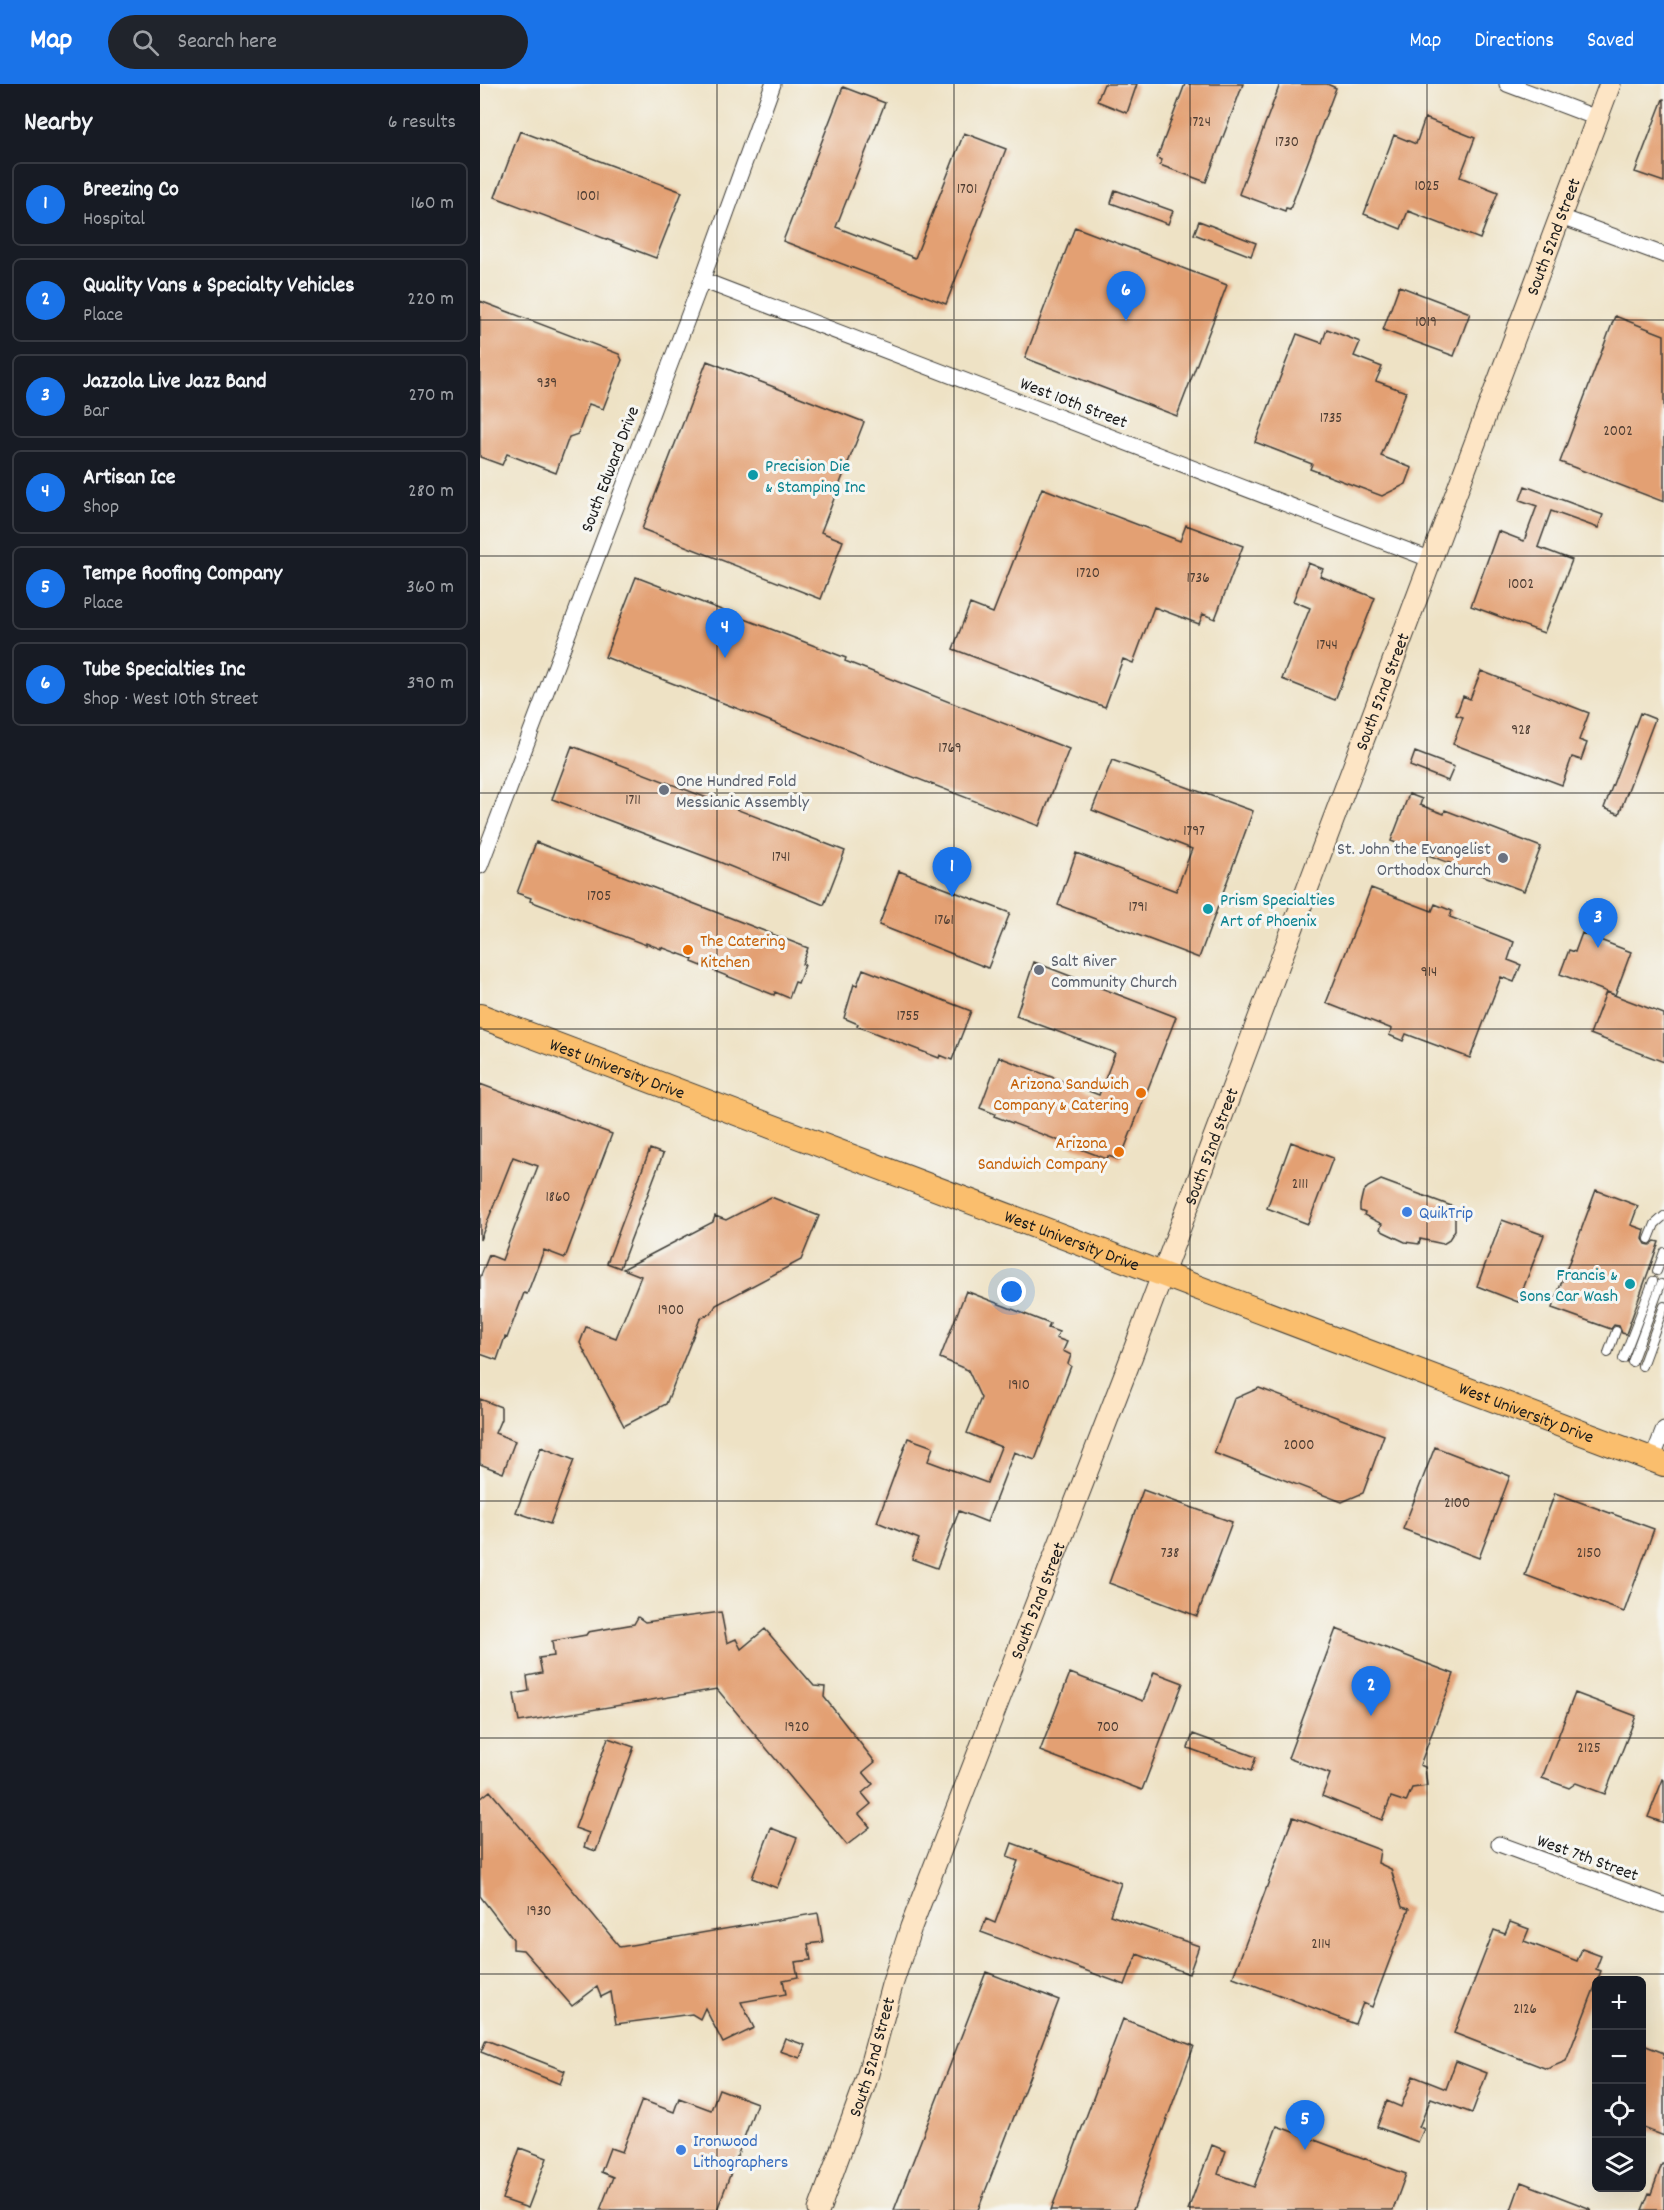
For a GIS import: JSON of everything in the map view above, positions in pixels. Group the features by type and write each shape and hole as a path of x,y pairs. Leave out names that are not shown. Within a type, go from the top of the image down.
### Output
{"main road":[{"name":"South 52nd Street","path":"819,2210 866,2081 892,1985 911,1927 1162,1274 1610,84"},
{"name":"West University Drive","path":"480,1016 1658,1462"}],"street":[{"name":"South Edward Drive","path":"480,866 702,280 773,84"},
{"path":"1507,84 1597,118"},
{"path":"1561,217 1664,255"},
{"name":"West 10th Street","path":"702,280 1431,560"},
{"path":"1658,1462 1664,1429"},
{"name":"West 7th Street","path":"1499,1844 1664,1905"}],"lane":[{"path":"1650,1239 1655,1224 1664,1216"},
{"path":"1657,1271 1664,1252"},
{"path":"1623,1359 1657,1283 1632,1362"},
{"path":"1642,1366 1664,1306"},
{"path":"1608,1353 1616,1331"}],"building":[{"path":"1104,84 1137,84 1127,113 1097,101"},
{"path":"1185,84 1243,84 1206,182 1160,165 1162,160 1157,158"},
{"path":"1280,84 1327,84 1336,88 1290,209 1286,208 1285,211 1239,194"},
{"path":"843,87 885,103 836,227 915,258 964,133 1006,149 946,304 783,241"},
{"path":"1664,99 1664,182 1635,172"},
{"path":"1425,118 1475,138 1460,177 1498,192 1480,239 1408,211 1401,229 1364,214 1394,135 1416,144"},
{"path":"520,131 682,192 656,258 495,197"},
{"path":"1115,190 1173,211 1168,224 1111,203"},
{"path":"1199,221 1256,243 1251,256 1194,234"},
{"path":"1075,227 1227,285 1177,416 1025,358"},
{"path":"1399,286 1470,313 1454,356 1383,330"},
{"path":"480,301 619,354 622,360 603,409 589,404 578,434 569,437 556,473 507,454 502,465 480,457"},
{"path":"1615,316 1664,335 1664,502 1560,462"},
{"path":"1327,329 1360,342 1354,356 1382,367 1376,381 1406,392 1381,456 1412,468 1406,484 1382,496 1310,469 1312,464 1255,442 1297,334 1322,343"},
{"name":"Precision Die & Stamping Inc","path":"707,361 864,422 821,532 843,541 821,599 642,529"},
{"path":"1525,486 1603,515 1598,528 1551,511 1538,547 1572,560 1544,633 1471,606 1498,531 1524,541 1537,506 1520,500"},
{"path":"1042,488 1180,541 1186,525 1243,546 1215,619 1203,614 1199,624 1154,607 1133,663 1123,659 1105,707 953,649 970,604 993,613"},
{"path":"1308,563 1323,569 1320,576 1375,598 1335,700 1282,679 1310,608 1293,601"},
{"path":"636,577 846,658 845,661 1069,749 1039,826 605,657"},
{"path":"1481,671 1589,713 1579,740 1587,743 1581,760 1572,757 1562,785 1453,744 1463,717 1456,715 1463,696 1470,699"},
{"path":"1640,713 1655,719 1619,814 1604,808"},
{"path":"572,746 845,851 824,905 717,861 552,799"},
{"path":"1415,752 1454,767 1448,781 1410,766"},
{"path":"1112,760 1253,811 1199,958 1058,905 1076,853 1176,891 1192,849 1092,810"},
{"path":"1409,794 1422,799 1420,805 1444,814 1445,810 1541,847 1524,891 1391,841"},
{"path":"536,842 808,948 798,983 795,982 789,998 775,992 774,995 692,962 693,959 661,947 661,949 646,943 646,945 530,901 531,898 517,893"},
{"path":"899,871 1010,913 988,968 879,925"},
{"path":"1371,888 1432,911 1435,904 1452,911 1450,917 1514,942 1508,960 1521,965 1514,982 1501,977 1470,1058 1406,1034 1403,1041 1389,1035 1392,1029 1326,1003"},
{"path":"1582,933 1631,952 1615,995 1560,974 1569,950 1575,952"},
{"path":"1034,962 1176,1017 1120,1160 1108,1156 1107,1159 994,1116 995,1114 980,1108 999,1057 1099,1095 1115,1053 1016,1016"},
{"path":"863,969 971,1011 952,1060 940,1055 939,1058 857,1026 858,1024 844,1018 854,984 857,985"},
{"path":"1606,992 1664,1014 1664,1062 1590,1034"},
{"path":"480,1084 612,1134 565,1258 544,1250 497,1360 480,1354 480,1278 489,1255 502,1260 538,1166 513,1157 480,1240"},
{"path":"1291,1142 1333,1158 1308,1224 1267,1208"},
{"path":"650,1149 663,1154 620,1268 607,1263"},
{"name":"QuikTrip","path":"1381,1180 1454,1207 1452,1211 1455,1217 1455,1230 1448,1241 1443,1244 1420,1239 1419,1244 1405,1242 1384,1232 1380,1229 1382,1224 1364,1215 1365,1213 1360,1211 1363,1192"},
{"path":"1596,1190 1638,1206 1631,1225 1645,1230 1643,1239 1646,1244 1659,1242 1626,1334 1622,1333 1619,1326 1614,1325 1611,1329 1552,1308"},
{"path":"771,1197 819,1216 801,1260 716,1305 712,1312 700,1319 666,1404 624,1426 580,1343 586,1327 616,1338 641,1276 623,1269 713,1222 715,1216 726,1220"},
{"name":"QuikTrip","path":"1502,1220 1544,1235 1518,1302 1477,1286"},
{"path":"966,1291 1050,1324 1048,1328 1059,1332 1056,1338 1067,1342 1063,1351 1071,1355 1068,1364 1071,1366 1035,1460 1014,1452 987,1522 959,1511 937,1568 912,1559 919,1539 877,1522 908,1438 933,1447 928,1461 987,1483 1001,1447 967,1433 981,1398 968,1370 940,1358"},
{"path":"1259,1388 1384,1435 1363,1493 1342,1502 1214,1453 1234,1399"},
{"path":"480,1399 501,1407 501,1419 495,1433 515,1441 503,1473 480,1464"},
{"path":"541,1447 574,1460 550,1524 516,1512"},
{"path":"1435,1447 1510,1476 1479,1558 1403,1529"},
{"path":"1143,1490 1232,1522 1197,1616 1109,1583"},
{"path":"1555,1493 1654,1529 1624,1612 1525,1575"},
{"path":"721,1612 727,1643 736,1639 741,1649 765,1629 814,1686 825,1687 824,1697 875,1762 863,1772 873,1784 862,1793 871,1804 859,1814 870,1827 847,1845 717,1689 519,1722 514,1694 529,1691 527,1676 542,1673 539,1658 554,1656 552,1641 634,1624 638,1617 645,1622"},
{"path":"1336,1629 1454,1674 1420,1765 1425,1767 1427,1786 1412,1788 1406,1802 1391,1797 1382,1820 1322,1796 1330,1774 1288,1758"},
{"path":"1154,1672 1183,1683 1142,1790 1040,1751 1070,1673 1143,1701"},
{"path":"1575,1693 1636,1716 1605,1794 1576,1783 1569,1788 1542,1778"},
{"path":"1193,1734 1256,1757 1251,1771 1188,1748"},
{"path":"608,1738 634,1747 596,1851 584,1847 589,1833 575,1828"},
{"path":"1664,1780 1664,1823 1648,1817"},
{"path":"490,1791 620,1947 818,1913 823,1942 808,1944 811,1960 795,1962 798,1977 783,1980 786,1994 741,2002 754,2028 723,2043 705,2008 700,2019 692,2014 616,2024 611,1992 601,1997 597,1987 572,2006 523,1950 513,1949 513,1939 480,1896 480,1799"},
{"path":"1293,1817 1380,1850 1378,1863 1391,1869 1402,1907 1409,1909 1372,2007 1363,2003 1355,2024 1233,1977"},
{"path":"771,1828 797,1838 777,1888 752,1878"},
{"path":"1012,1843 1121,1883 1110,1915 1199,1946 1189,1974 1137,1954 1125,1985 981,1932 986,1919 995,1923 1018,1861 1007,1857"},
{"path":"1510,1922 1529,1929 1524,1941 1577,1961 1582,1949 1601,1956 1596,1969 1601,1971 1599,1976 1592,1976 1592,1994 1566,2061 1547,2069 1454,2033 1494,1930 1505,1934"},
{"path":"986,1972 1059,2000 978,2210 894,2210"},
{"path":"1123,2019 1194,2046 1133,2210 1051,2210"},
{"path":"785,2038 805,2045 800,2058 780,2051"},
{"path":"486,2040 565,2071 560,2084 481,2052"},
{"path":"1646,2046 1664,2053 1664,2136 1646,2129"},
{"path":"1456,2061 1487,2073 1472,2113 1431,2098 1419,2127 1424,2129 1418,2142 1377,2127 1387,2101 1401,2107 1413,2076 1446,2089"},
{"name":"Ironwood Lithographers","path":"719,2089 757,2103 717,2210 600,2210 613,2177 601,2172 610,2148 622,2152 642,2100 674,2112 679,2098 711,2110"},
{"path":"1277,2126 1406,2174 1393,2210 1188,2210 1212,2145 1226,2151 1218,2174 1254,2187"},
{"path":"520,2148 547,2158 528,2208 502,2199"},
{"path":"1662,2164 1664,2164 1664,2210 1642,2210 1649,2193 1651,2194"},
{"path":"1521,2182 1591,2209 1591,2210 1511,2210"}],"place":[{"name":"Tube Specialties Inc","path":"1126,321"},
{"name":"Precision Die & Stamping Inc","path":"753,475"},
{"name":"Artisan Ice","path":"725,658"},
{"name":"One Hundred Fold Messianic Assembly","path":"664,790"},
{"name":"St. John the Evangelist Orthodox Church","path":"1503,858"},
{"name":"Breezing Co","path":"952,897"},
{"name":"Prism Specialties Art of Phoenix","path":"1208,909"},
{"name":"Jazzola Live Jazz Band","path":"1598,948"},
{"name":"The Catering Kitchen","path":"688,950"},
{"name":"Salt River Community Church","path":"1039,970"},
{"name":"Arizona Sandwich Company & Catering","path":"1141,1093"},
{"name":"Arizona Sandwich Company","path":"1119,1152"},
{"name":"QuikTrip","path":"1407,1212"},
{"name":"Francis & Sons Car Wash","path":"1630,1284"},
{"name":"Quality Vans & Specialty Vehicles","path":"1371,1716"},
{"name":"Ironwood Lithographers","path":"681,2150"},
{"name":"Tempe Roofing Company","path":"1305,2150"}]}
